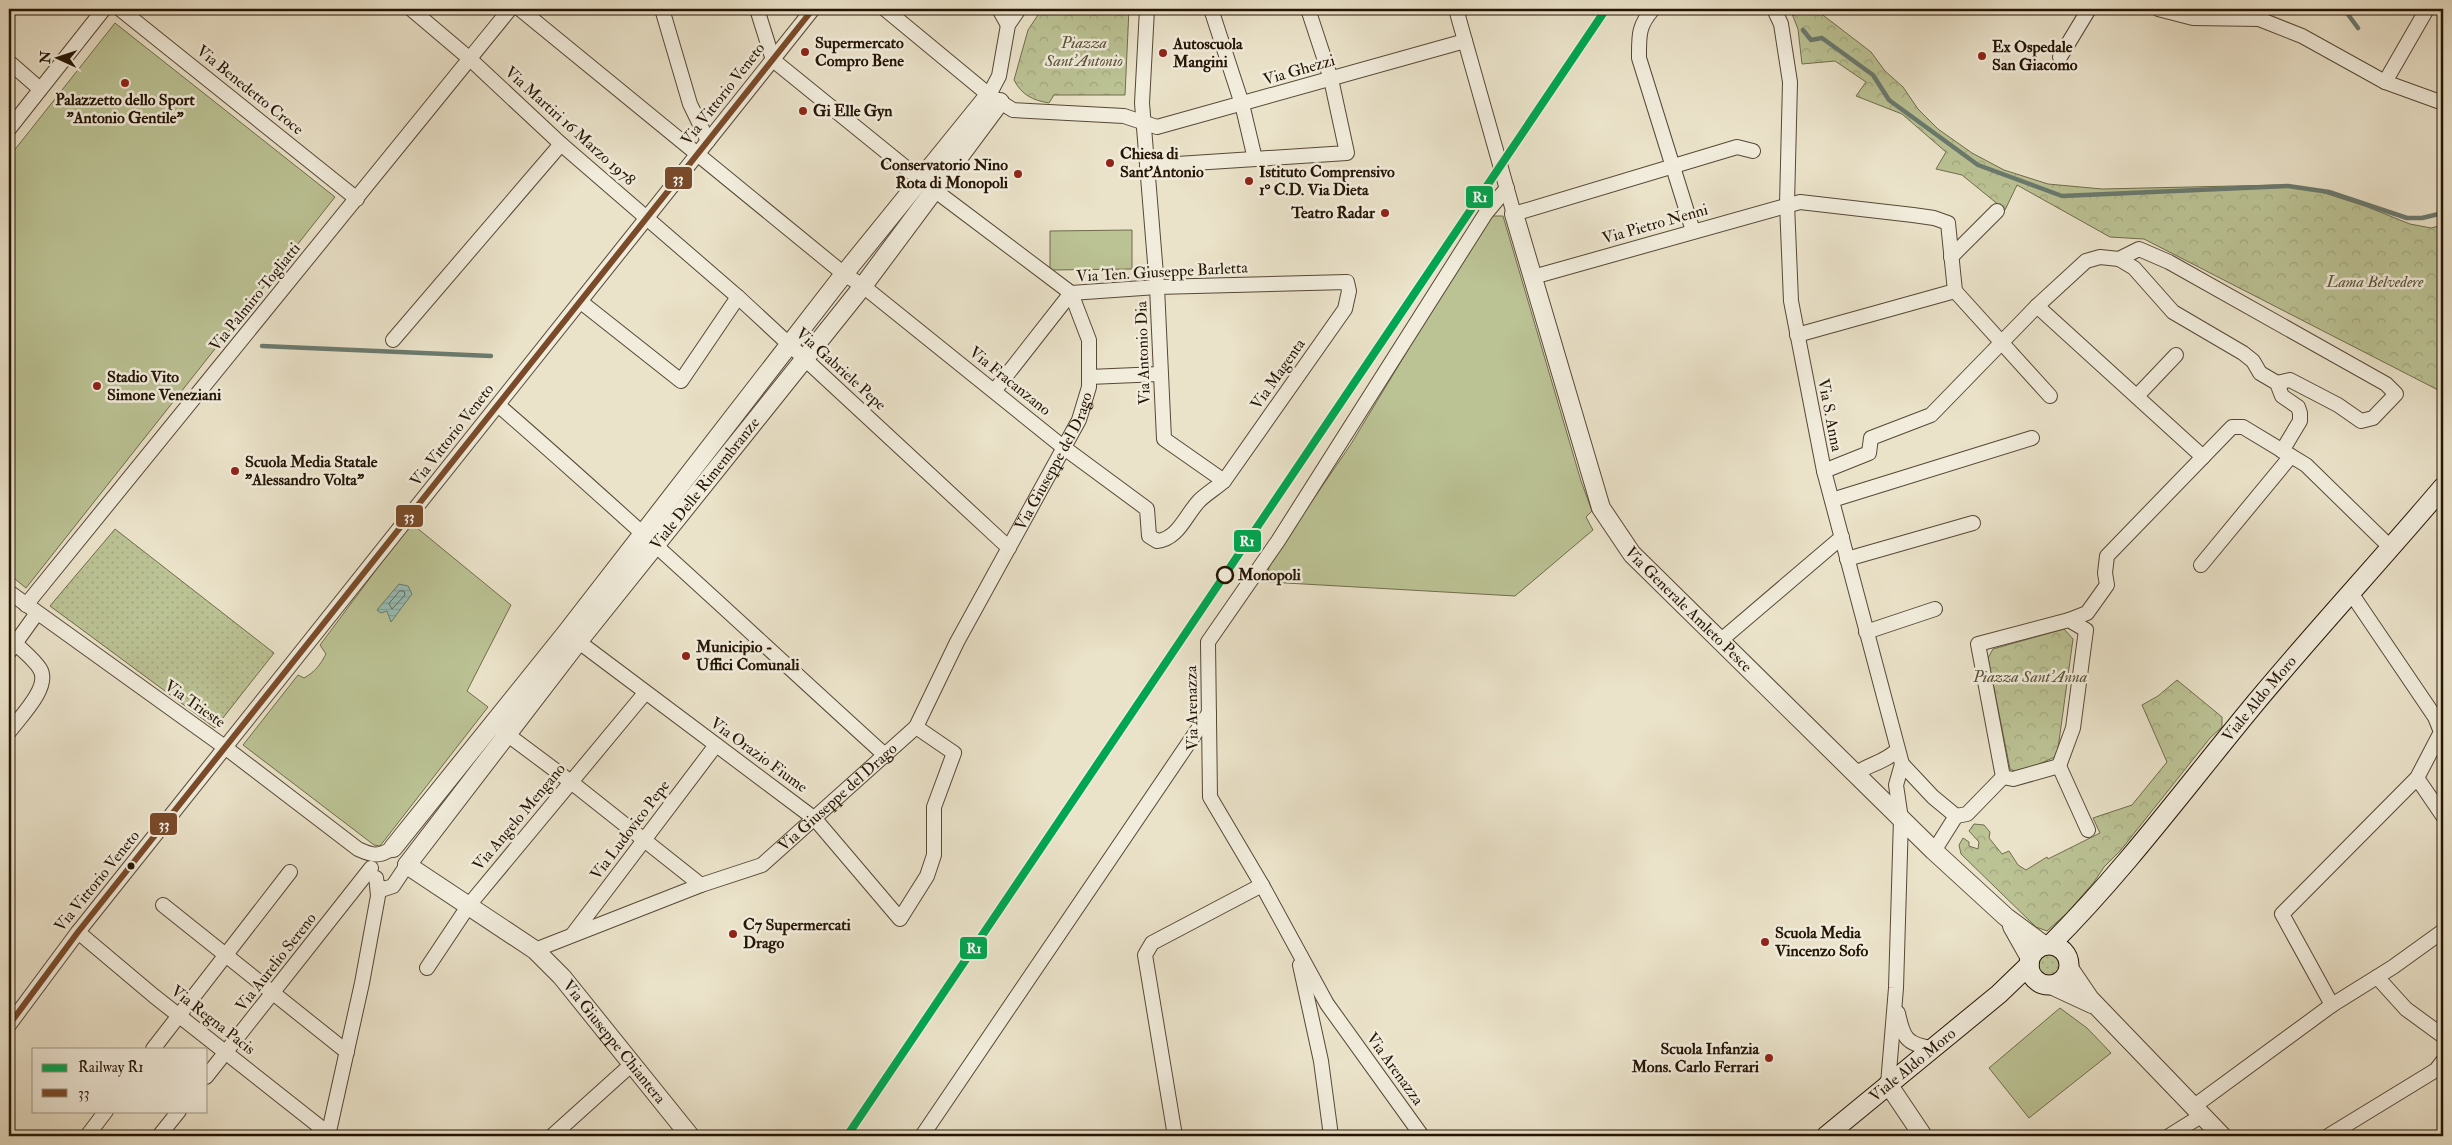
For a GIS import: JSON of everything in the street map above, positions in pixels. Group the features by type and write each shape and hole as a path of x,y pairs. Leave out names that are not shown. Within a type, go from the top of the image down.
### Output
{"main road":[{"name":"Viale Aldo Moro","path":"2047,944 2082,914 2145,841 2257,701 2441,489"},
{"name":"Viale Aldo Moro","path":"2069,965 2082,914"},
{"path":"2047,944 2063,949 2069,965 2063,980 2047,985 2033,977 2029,961 2033,952 2047,944"},
{"name":"Viale Aldo Moro","path":"1826,1136 1999,994 2029,961"},
{"name":"Viale Aldo Moro","path":"1999,994 2025,986 2047,985"}],"street":[{"path":"9,129 104,9"},
{"name":"Via Benedetto Croce","path":"120,9 357,199"},
{"name":"Via Martiri 16 Marzo 1978","path":"411,9 470,58 561,144 648,218"},
{"name":"Via Palmiro Togliatti","path":"12,648 32,609 510,9"},
{"name":"Via Fracanzano","path":"520,9 696,155 844,274 863,286 995,390 1063,447 1147,508 1149,536 1156,541 1167,540 1176,532 1199,501 1224,481"},
{"path":"662,9 690,104 708,141"},
{"path":"757,9 773,60 928,185 1071,293"},
{"name":"Via Vittorio Veneto","path":"9,1025 78,932 813,9"},
{"name":"Via Ghezzi","path":"885,9 994,98 1013,110 1124,116 1157,127 1465,41"},
{"path":"999,9 1008,25"},
{"path":"994,98 1008,25 1019,9"},
{"name":"Via Antonio Dia","path":"1147,9 1142,103 1158,287 1164,439 1224,481"},
{"path":"1211,9 1242,104 1255,158"},
{"path":"1147,166 1347,153 1331,79 1308,9"},
{"path":"1456,9 1514,214 1737,147 1753,151"},
{"path":"1653,9 1643,20 1639,36 1640,58 1693,231"},
{"name":"Via S. Anna","path":"1774,9 1781,24 1790,82 1787,204 1791,301 1824,471 1902,764"},
{"path":"2060,56 2089,9"},
{"path":"2158,9 2193,18 2259,19 2302,36 2385,82 2443,103"},
{"path":"2385,82 2427,9"},
{"path":"9,62 40,89"},
{"name":"Viale Delle Rimembranze","path":"393,848 500,729 572,638 656,546 863,286 928,185 994,98"},
{"path":"393,340 561,144"},
{"name":"Viale Delle Rimembranze","path":"572,638 642,533 844,274 928,185"},
{"name":"Via Arenazza","path":"1422,1136 1326,1004 1262,885 1210,797 1208,642 1278,541 1486,213 1508,188"},
{"name":"Via Pietro Nenni","path":"1533,277 1787,204 1800,202 1934,218 1948,223 1952,257"},
{"path":"1997,211 1952,257 1955,292 2002,341 2050,396"},
{"name":"Via Generale Amleto Pesce","path":"1514,214 1602,508 1632,554 1934,851 2006,918 2047,944"},
{"name":"Via Gabriele Pepe","path":"648,218 738,297 1009,548"},
{"path":"2119,259 2139,248 2170,262 2386,384 2396,394 2373,418 2361,421 2338,405 2290,380 2277,383"},
{"path":"1824,471 1869,453 1871,438 1931,415 2037,306 2086,261 2100,257 2119,259 2134,268 2173,312 2243,353 2253,361 2260,373 2277,383 2282,396 2298,408 2300,413 2300,421 2286,453 2201,565"},
{"name":"Via Ten. Giuseppe Barletta","path":"995,390 1071,293 1158,287 1347,282"},
{"name":"Via Magenta","path":"1224,481 1345,309 1350,291 1347,282"},
{"path":"1797,335 1955,292"},
{"name":"Via Giuseppe del Drago","path":"535,950 701,885 762,865 816,819 916,727 957,642 1079,420 1089,387 1089,340 1071,293"},
{"path":"581,302 681,381 738,297"},
{"path":"2037,306 2203,457"},
{"path":"2137,396 2176,356"},
{"name":"Via Giuseppe del Drago","path":"1089,378 1160,374"},
{"path":"498,405 642,533 886,756"},
{"path":"2003,778 1978,644 2069,620 2087,613 2107,585 2105,573 2107,556 2232,427 2242,427 2306,465 2391,548"},
{"path":"1832,500 2032,438"},
{"path":"1847,559 1972,523"},
{"path":"1720,641 1842,537"},
{"name":"Via Trieste","path":"9,592 226,748 358,849"},
{"path":"2332,1005 2282,914 2417,778 2441,732 2435,717 2351,593"},
{"path":"1866,632 1935,610"},
{"path":"2069,620 2086,630 2072,728 2059,766 2088,830"},
{"name":"Via Orazio Fiume","path":"572,638 816,819 900,918 927,876 934,855 934,807 954,753 916,727"},
{"path":"9,732 40,691 42,683 39,668 12,648"},
{"name":"Via Angelo Mengano","path":"427,968 469,905 645,693"},
{"path":"922,1136 1209,713"},
{"path":"500,729 571,782 701,885"},
{"name":"Viale Delle Rimembranze","path":"407,865 500,729"},
{"name":"Via Ludovico Pepe","path":"572,936 716,745"},
{"path":"1855,774 1864,767 1890,758 1897,750"},
{"path":"1902,764 1933,797 1956,816"},
{"path":"1902,764 1896,785 1901,819 1896,1007 1903,1033 1908,1041 1918,1046 1933,1048"},
{"path":"2003,778 2013,779 2059,766"},
{"path":"1934,851 1956,816 1967,814 2003,778"},
{"path":"2417,778 2443,816"},
{"path":"328,1135 347,1052 378,896 375,876 381,861 393,848"},
{"path":"358,849 380,856 393,848 402,849 407,856 407,865 393,886 368,951"},
{"path":"358,849 384,889 393,886"},
{"path":"407,865 535,950"},
{"path":"154,1048 290,872"},
{"name":"Via Aurelio Sereno","path":"208,1075 273,993 375,876"},
{"path":"1175,1136 1145,955 1152,943 1262,885"},
{"path":"163,904 347,1052"},
{"name":"Via Generale Amleto Pesce","path":"2006,918 2029,961"},
{"path":"2169,1136 2197,1111 2332,1005 2377,977 2443,931"},
{"name":"Via Regna Pacis","path":"78,932 328,1135"},
{"path":"1297,949 1321,1062 1331,1136"},
{"name":"Via Giuseppe Chiantera","path":"535,950 562,977 689,1136"},
{"path":"2069,965 2099,1008 2222,1136"},
{"path":"2377,977 2406,1009 2443,1036"},
{"path":"2047,985 2076,995 2099,1008"},
{"path":"1896,988 1888,1084 1923,1136"},
{"path":"2328,1136 2436,1070 2443,1061"},
{"path":"552,1136 632,1064"},
{"path":"87,1136 105,1112"},
{"path":"159,1136 178,1112"}],"green space":[{"name":"Piazza Sant'Antonio","path":"1042,9 1129,9 1125,95 1054,95 1049,103 1037,100 1020,90 1014,80 1028,30"},
{"name":"Lama Belvedere","path":"1790,9 1815,9 1871,52 1885,71 1903,87 1918,109 1938,129 1972,153 2004,170 2048,184 2102,189 2277,185 2318,191 2365,206 2410,224 2431,228 2443,225 2443,398 2442,392 2144,239 2110,237 2017,185 2005,210 1962,175 1936,169 1946,152 1902,114 1856,96 1866,82 1835,61 1802,64 1798,29"},
{"name":"Stadio Vito Simone Veneziani","path":"115,23 335,197 26,588 9,574 9,157"},
{"path":"1489,216 1503,216 1581,481 1592,511 1586,517 1593,530 1515,596 1268,582 1269,564 1351,444"},
{"path":"1132,230 1132,269 1050,270 1050,231"},
{"path":"411,523 511,605 467,691 488,707 380,846 374,845 243,745 298,675 304,678 319,665 326,654 320,645"},
{"path":"115,529 274,653 215,728 50,606"},
{"name":"Piazza Sant'Anna","path":"2064,629 2073,639 2057,756 2019,773 2010,769 1988,658 1993,649"},
{"path":"2177,680 2222,717 2222,727 2210,738 2120,851 2104,867 2094,882 2067,913 2047,931 2036,927 1961,854 1959,845 1963,838 1969,842 1969,846 1978,849 1979,842 1969,831 1974,824 1984,825 1990,832 1989,838 2002,854 2009,851 2018,865 2026,870 2047,857 2048,859 2100,833 2093,818 2132,805 2167,762 2142,705 2158,696"},
{"path":"2049,953 2058,956 2061,965 2058,974 2049,977 2040,974 2037,965 2040,956"},
{"path":"2060,1008 2087,1028 2111,1053 2029,1118 1989,1068"}],"water":[{"path":"399,584 408,586 412,594 391,622 387,611 381,613 377,610"}],"waterway":[{"path":"2344,9 2358,28"},
{"path":"1803,30 1811,40 1822,38 1873,75 1889,100 1978,165 2062,196 2288,186 2329,192 2407,218 2422,218 2443,213"},
{"path":"262,346 491,356"}],"rail line":[{"name":"R1","path":"847,1136 1606,9"}],"transit line":[{"name":"33","path":"9,1025 78,932 813,9"}],"place":[{"name":"Supermercato Compro Bene","path":"805,52"},
{"name":"Autoscuola Mangini","path":"1163,53"},
{"name":"Ex Ospedale San Giacomo","path":"1982,56"},
{"name":"Palazzetto dello Sport \"Antonio Gentile\"","path":"125,83"},
{"name":"Gi Elle Gyn","path":"803,111"},
{"name":"Chiesa di Sant'Antonio","path":"1110,163"},
{"name":"Conservatorio Nino Rota di Monopoli","path":"1018,174"},
{"name":"Istituto Comprensivo 1° C.D. Via Dieta","path":"1249,181"},
{"name":"Teatro Radar","path":"1385,213"},
{"name":"Stadio Vito Simone Veneziani","path":"97,386"},
{"name":"Scuola Media Statale \"Alessandro Volta\"","path":"235,471"},
{"name":"Monopoli","path":"1225,575"},
{"name":"Municipio - Uffici Comunali","path":"686,656"},
{"name":"C7 Supermercati Drago","path":"733,934"},
{"name":"Scuola Media Vincenzo Sofo","path":"1765,942"},
{"name":"Scuola Infanzia Mons. Carlo Ferrari","path":"1769,1058"}]}
